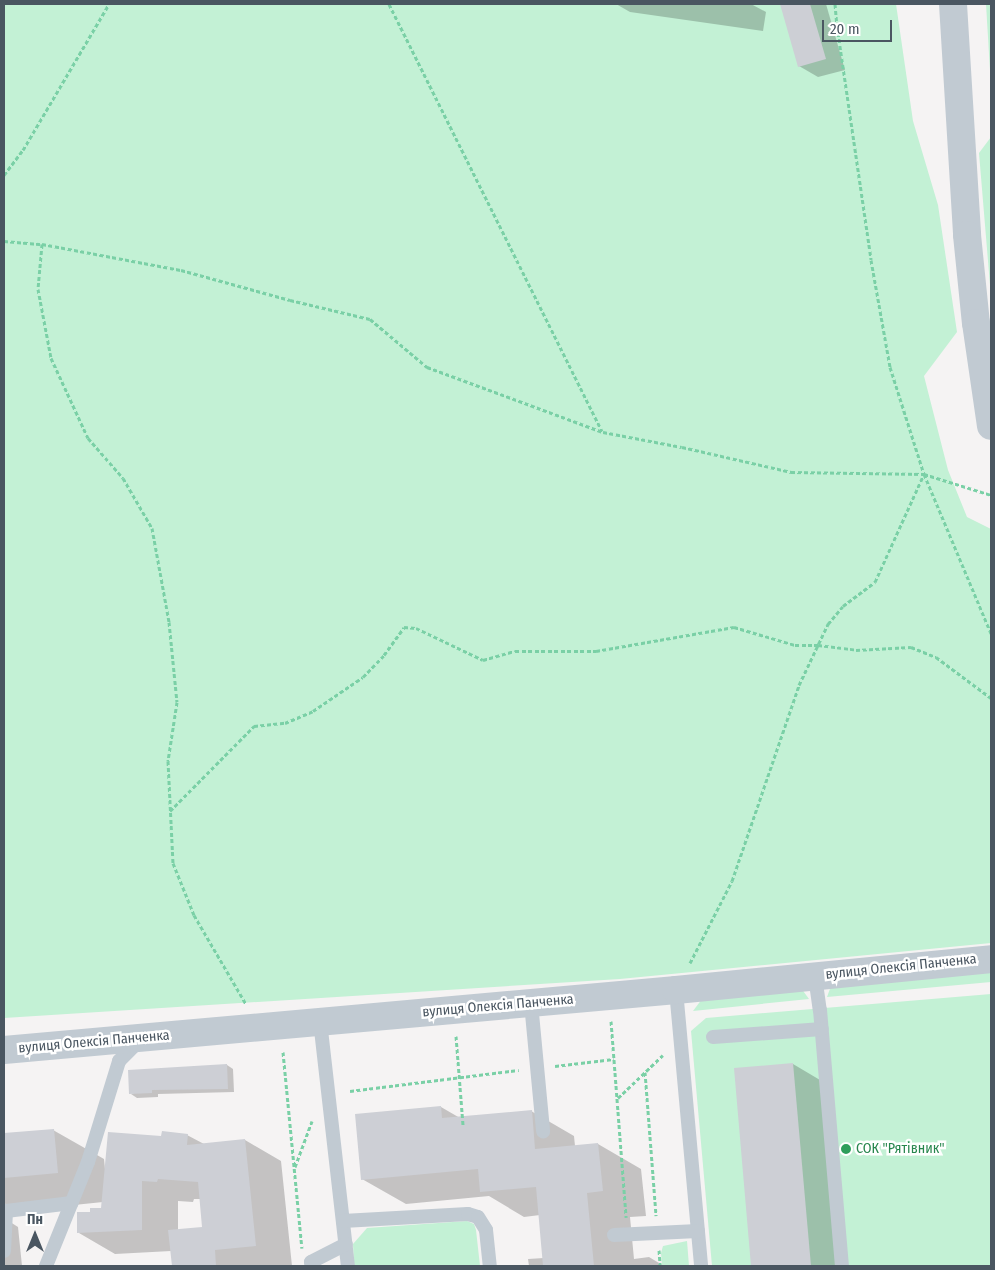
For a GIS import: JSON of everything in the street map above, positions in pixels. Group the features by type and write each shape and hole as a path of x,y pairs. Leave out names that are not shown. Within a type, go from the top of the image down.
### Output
{"street":[{"path":"953,4 968,245 976,323 991,426"},
{"name":"вулиця Олексія Панченка","path":"4,1050 676,990 991,959"}],"lane":[{"path":"815,976 822,1029 842,1266"},
{"path":"676,990 701,1266"},
{"path":"531,1003 543,1131"},
{"path":"320,1021 348,1266"},
{"path":"713,1037 822,1029"},
{"path":"46,1266 72,1203 103,1118 119,1061 141,1039"},
{"path":"4,1251 6,1211 72,1203"},
{"path":"343,1221 468,1214 478,1217 486,1230 490,1266"},
{"path":"620,1235 698,1231"},
{"path":"311,1264 346,1244"}],"path":[{"path":"4,175 24,150 109,4"},
{"path":"389,4 602,432"},
{"path":"836,4 836,26 848,90 871,260 890,367 924,474 991,633"},
{"path":"4,241 42,244 181,270 290,300 370,319 427,366 602,432 682,447 791,472 924,474 991,495"},
{"path":"42,244 38,289 51,358 88,438 123,478 152,528 169,622 177,702 168,761 173,863 190,907 259,1027"},
{"path":"676,990 732,881 799,685 828,624 843,606 875,582 924,474"},
{"path":"170,810 254,726 285,723 313,711 363,677 384,655 404,627 416,628 483,660 515,651 596,651 734,627 795,645 818,645 856,650 911,647 936,657 991,698"},
{"path":"611,1020 618,1098 620,1235"},
{"path":"456,1036 463,1125"},
{"path":"618,1098 680,1040"},
{"path":"283,1052 303,1253 311,1264"},
{"path":"350,1091 614,1059"},
{"path":"644,1072 660,1266"},
{"path":"294,1170 314,1116"}],"green space":[{"path":"4,4 896,4 913,121 938,205 957,332 924,376 948,470 967,517 991,529 991,943 620,979 4,1018"},
{"path":"986,4 991,4 991,87"},
{"path":"991,137 991,297 979,153"},
{"path":"991,965 991,982 827,997 831,986"},
{"path":"801,988 809,999 693,1011 702,999"},
{"name":"СОК \"Рятівник\"","path":"991,994 991,1266 712,1266 691,1031 706,1018"},
{"path":"467,1221 474,1224 476,1230 480,1266 354,1266 353,1244 367,1228"},
{"path":"687,1241 689,1266 662,1266 661,1253 663,1246"}],"building":[{"path":"780,4 810,4 826,59 798,67"},
{"path":"793,1063 811,1266 751,1266 734,1068"},
{"path":"227,1064 228,1089 152,1090 152,1093 129,1094 128,1070"},
{"path":"441,1106 442,1118 532,1110 535,1149 598,1143 603,1191 587,1193 594,1266 543,1266 536,1187 480,1192 478,1169 361,1180 355,1114"},
{"path":"54,1129 58,1173 4,1178 4,1133"},
{"path":"162,1131 188,1134 187,1145 245,1139 256,1246 215,1250 216,1266 172,1266 168,1230 202,1227 198,1182 158,1179 157,1182 142,1181 142,1230 77,1233 77,1212 90,1212 90,1208 101,1208 108,1132 161,1136"}],"place":[{"name":"СОК \"Рятівник\"","path":"846,1149"}]}
